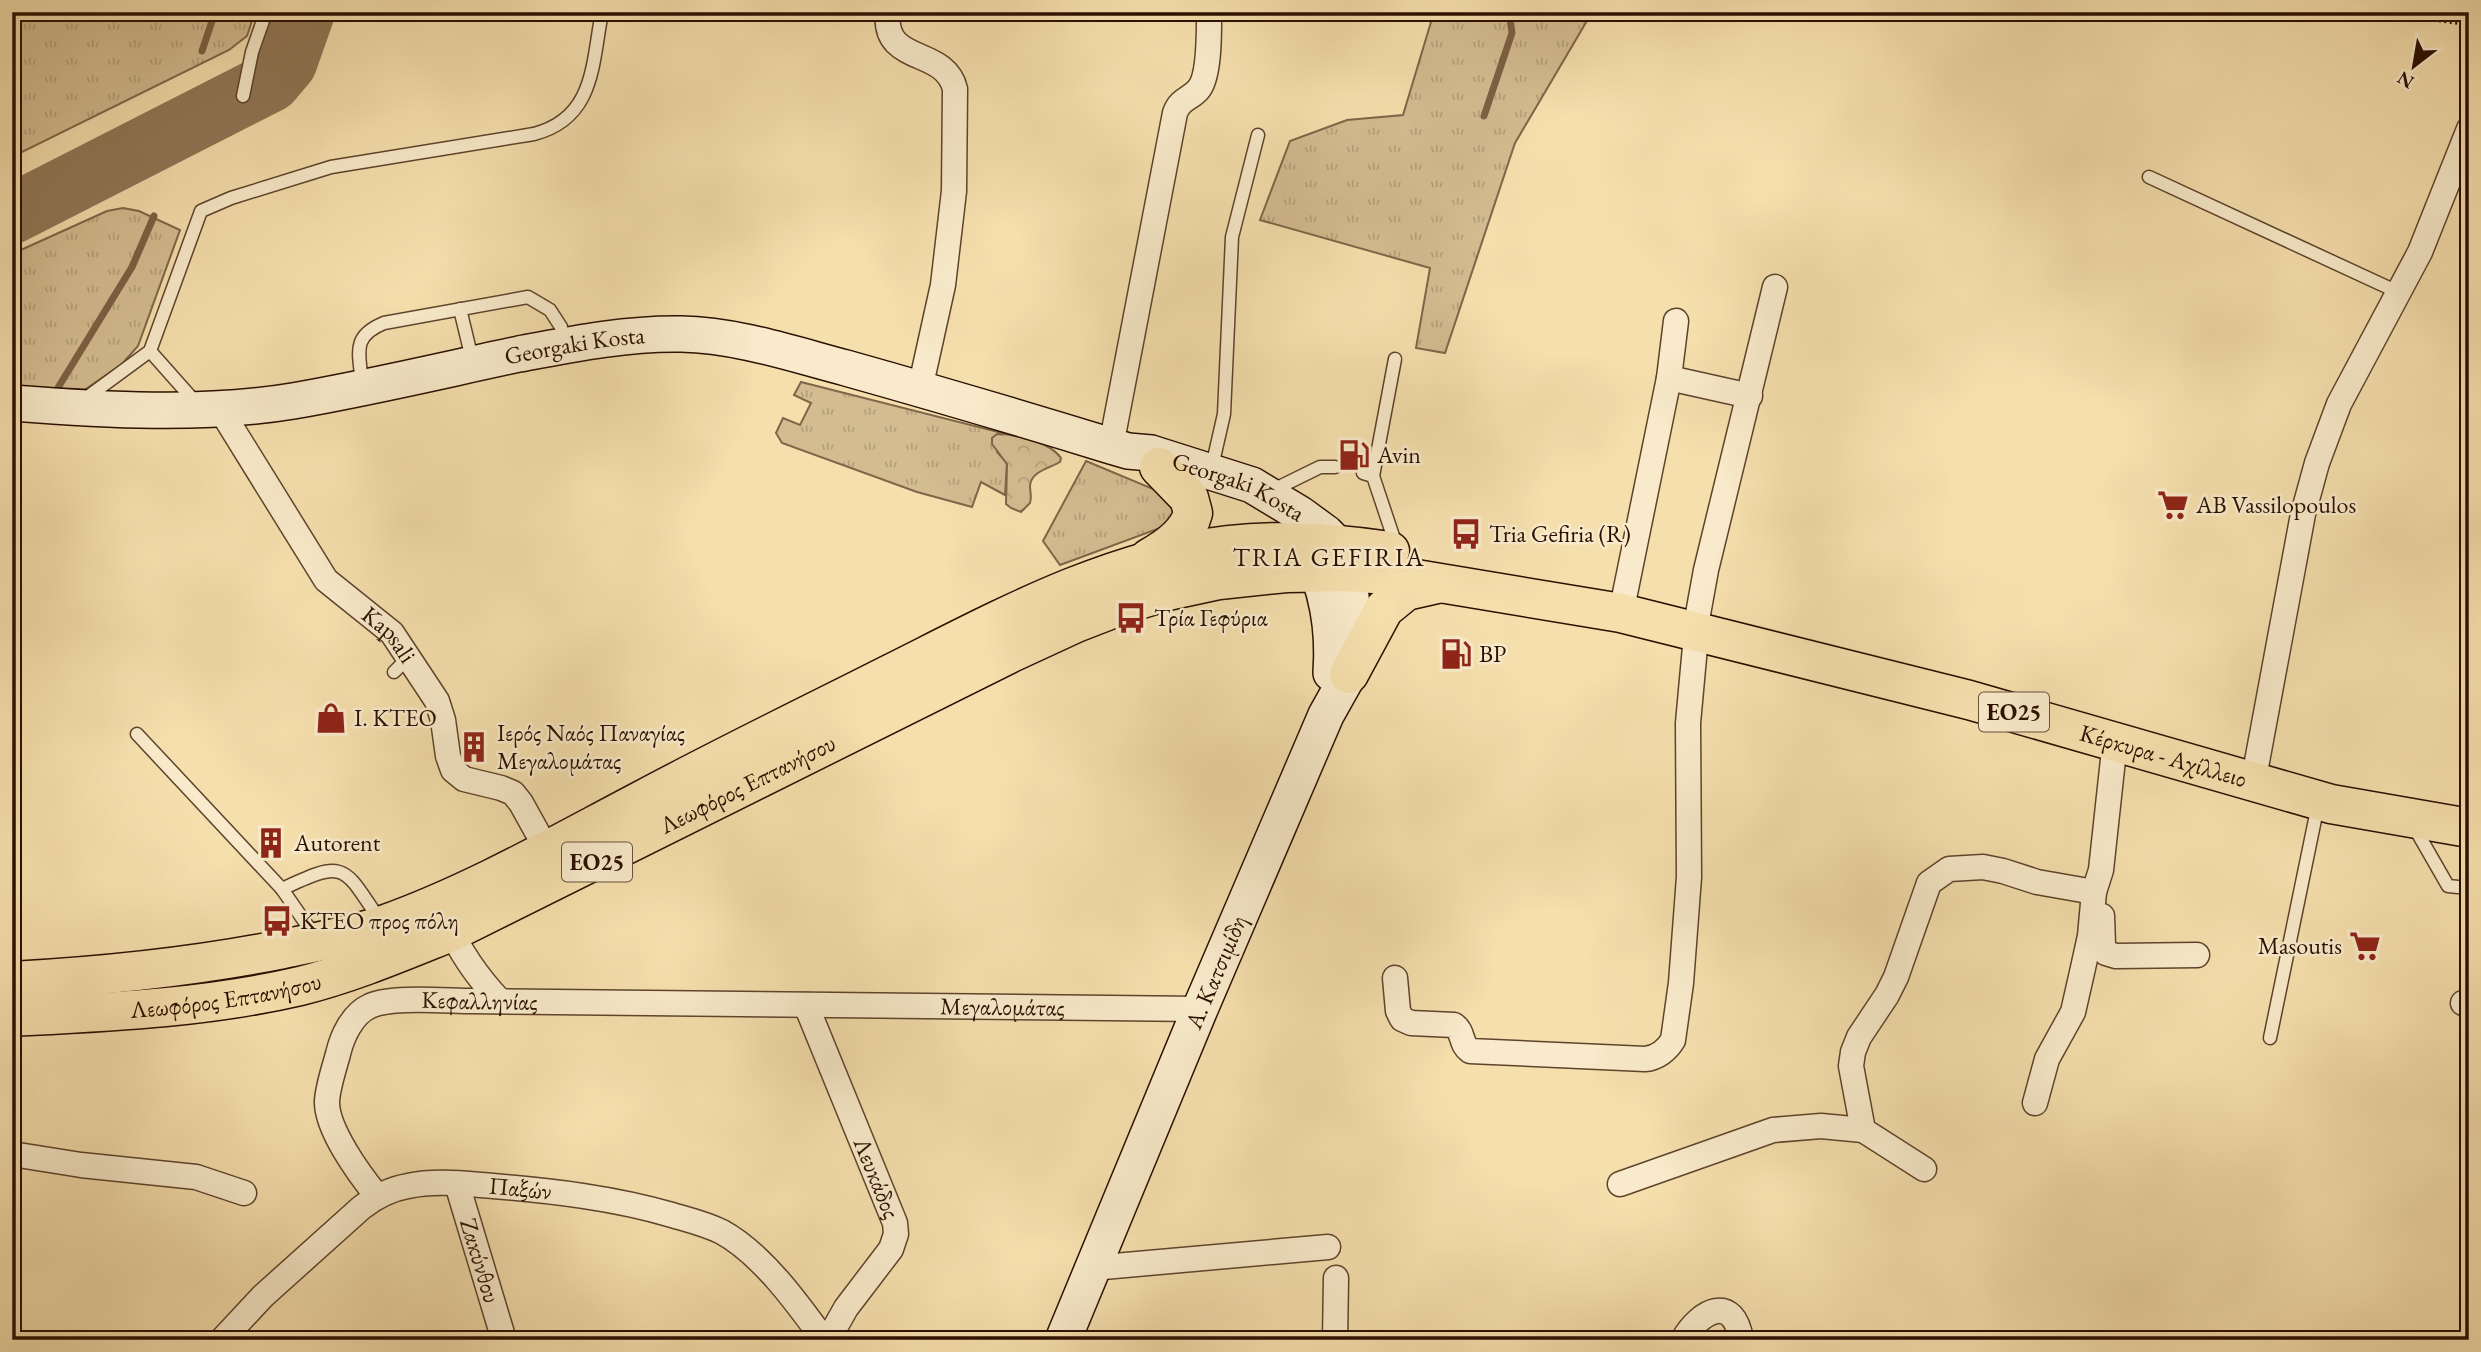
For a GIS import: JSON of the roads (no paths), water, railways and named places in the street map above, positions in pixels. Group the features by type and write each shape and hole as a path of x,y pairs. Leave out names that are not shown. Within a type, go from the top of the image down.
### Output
{"main road":[{"name":"Georgaki Kosta","path":"12,403 211,410 283,402 566,345 642,334 684,334 742,341 920,388 1132,455 1211,487 1260,512 1282,526 1320,567"},
{"name":"Georgaki Kosta","path":"1132,455 1151,453 1252,485 1267,493 1320,528 1320,567"},
{"path":"1132,455 1189,498 1193,513 1192,519 1170,545 1132,566"},
{"name":"Λεωφόρος Επτανήσου","path":"12,1017 161,1007 261,994 357,969 445,917 547,850 999,619 1090,580 1132,566 1225,545 1259,542 1320,567"},
{"name":"Κέρκυρα - Αχίλλειο","path":"1320,567 1398,552 1450,561 1542,584 1619,612 1957,696 2253,783 2409,819 2469,828"},
{"path":"1320,567 1355,647 1349,674"},
{"name":"Κέρκυρα - Αχίλλειο","path":"1320,567 1446,582 1552,603 1619,612"},
{"name":"Λεωφόρος Επτανήσου","path":"12,981 160,969 234,959 318,942 383,925 445,917 591,865 1011,653 1076,623 1168,591 1219,580 1320,567"},
{"name":"Α. Κατσιμίδη","path":"1063,1340 1200,1009 1326,715 1333,647 1320,567"},
{"path":"1326,715 1384,609 1414,588 1446,582"}],"street":[{"path":"1132,455 1175,113 1182,100 1192,95 1202,84 1209,12"},
{"path":"886,15 894,41 905,50 944,68 954,81 955,89 954,191 943,285 920,388"},
{"path":"2253,783 2310,488 2339,404 2420,252 2469,129"},
{"path":"1395,978 1398,1011 1402,1019 1411,1023 1454,1026 1461,1032 1465,1048 1470,1051 1645,1059 1652,1058 1668,1048 1673,1040 1685,942 1690,843 1688,723 1697,632 1706,570 1775,287"},
{"path":"1619,612 1669,378 1676,321"},
{"path":"1669,378 1750,396"},
{"name":"Kapsali","path":"211,410 326,580 392,633 401,665 437,701 443,720 447,756 453,769 464,779 513,793 547,850"},
{"path":"2035,1103 2047,1059 2073,1012 2090,936 2115,741"},
{"path":"1863,1130 1851,1066 1853,1052 1859,1037 1896,977 1929,883 1949,869 1983,867 2037,882 2098,881"},
{"path":"2098,881 2106,953 2116,956 2197,955"},
{"path":"445,917 479,979 500,1001"},
{"name":"Κεφαλληνίας","path":"377,1196 344,1146 331,1119 327,1103 341,1041 356,1016 370,1005 397,1001 500,1001 806,1005"},
{"name":"Μεγαλομάτας","path":"806,1005 1200,1009"},
{"name":"Λευκάδος","path":"806,1005 895,1223 896,1234 891,1249 846,1308 826,1340"},
{"path":"1620,1184 1773,1130 1821,1126 1863,1130 1924,1169"},
{"path":"12,1154 81,1165 196,1177 244,1193"},
{"name":"Παξών","path":"222,1340 281,1279 377,1196 408,1186 457,1184 519,1188 608,1200 702,1224 743,1246 789,1294 826,1340"},
{"name":"Ζακύνθου","path":"457,1184 504,1340"},
{"path":"1092,1268 1328,1247"},
{"path":"1335,1340 1336,1278"},
{"path":"1683,1340 1698,1319 1713,1312 1721,1312 1735,1318 1739,1324 1741,1340"}],"lane":[{"path":"243,96 252,52 265,12"},
{"path":"74,407 150,351 201,211 232,198 331,167 553,129 568,117 587,90 602,12"},
{"path":"1211,471 1224,414 1232,237 1258,135"},
{"path":"2149,177 2400,293"},
{"path":"362,387 359,346 362,337 369,329 384,323 528,297 550,310 561,327 566,345"},
{"path":"460,309 473,364"},
{"path":"150,351 211,410"},
{"path":"1395,359 1368,475 1398,552"},
{"path":"1267,493 1320,467 1335,467"},
{"path":"137,734 282,890 318,942"},
{"path":"2270,1038 2319,800"},
{"path":"2409,819 2448,886 2458,887"},
{"path":"282,890 324,870 341,872 355,883 383,925"}],"waterway":[{"path":"202,51 215,12"},
{"path":"1484,116 1512,33 1509,12"},
{"path":"56,391 132,267 154,216"}],"place":[{"name":"Avin","path":"1354,455"},
{"name":"AB Vassilopoulos","path":"2173,505"},
{"name":"Tria Gefiria (R)","path":"1466,534"},
{"name":"Τρία Γεφύρια","path":"1131,618"},
{"name":"BP","path":"1456,654"},
{"name":"Ι. ΚΤΕΟ","path":"331,718"},
{"name":"Ιερός Ναός Παναγίας Μεγαλομάτας","path":"474,747"},
{"name":"Autorent","path":"271,843"},
{"name":"ΚΤΕΟ προς πόλη","path":"277,921"},
{"name":"Masoutis","path":"2365,946"}],"district":[{"name":"TRIA GEFIRIA","path":"1329,557"}]}
